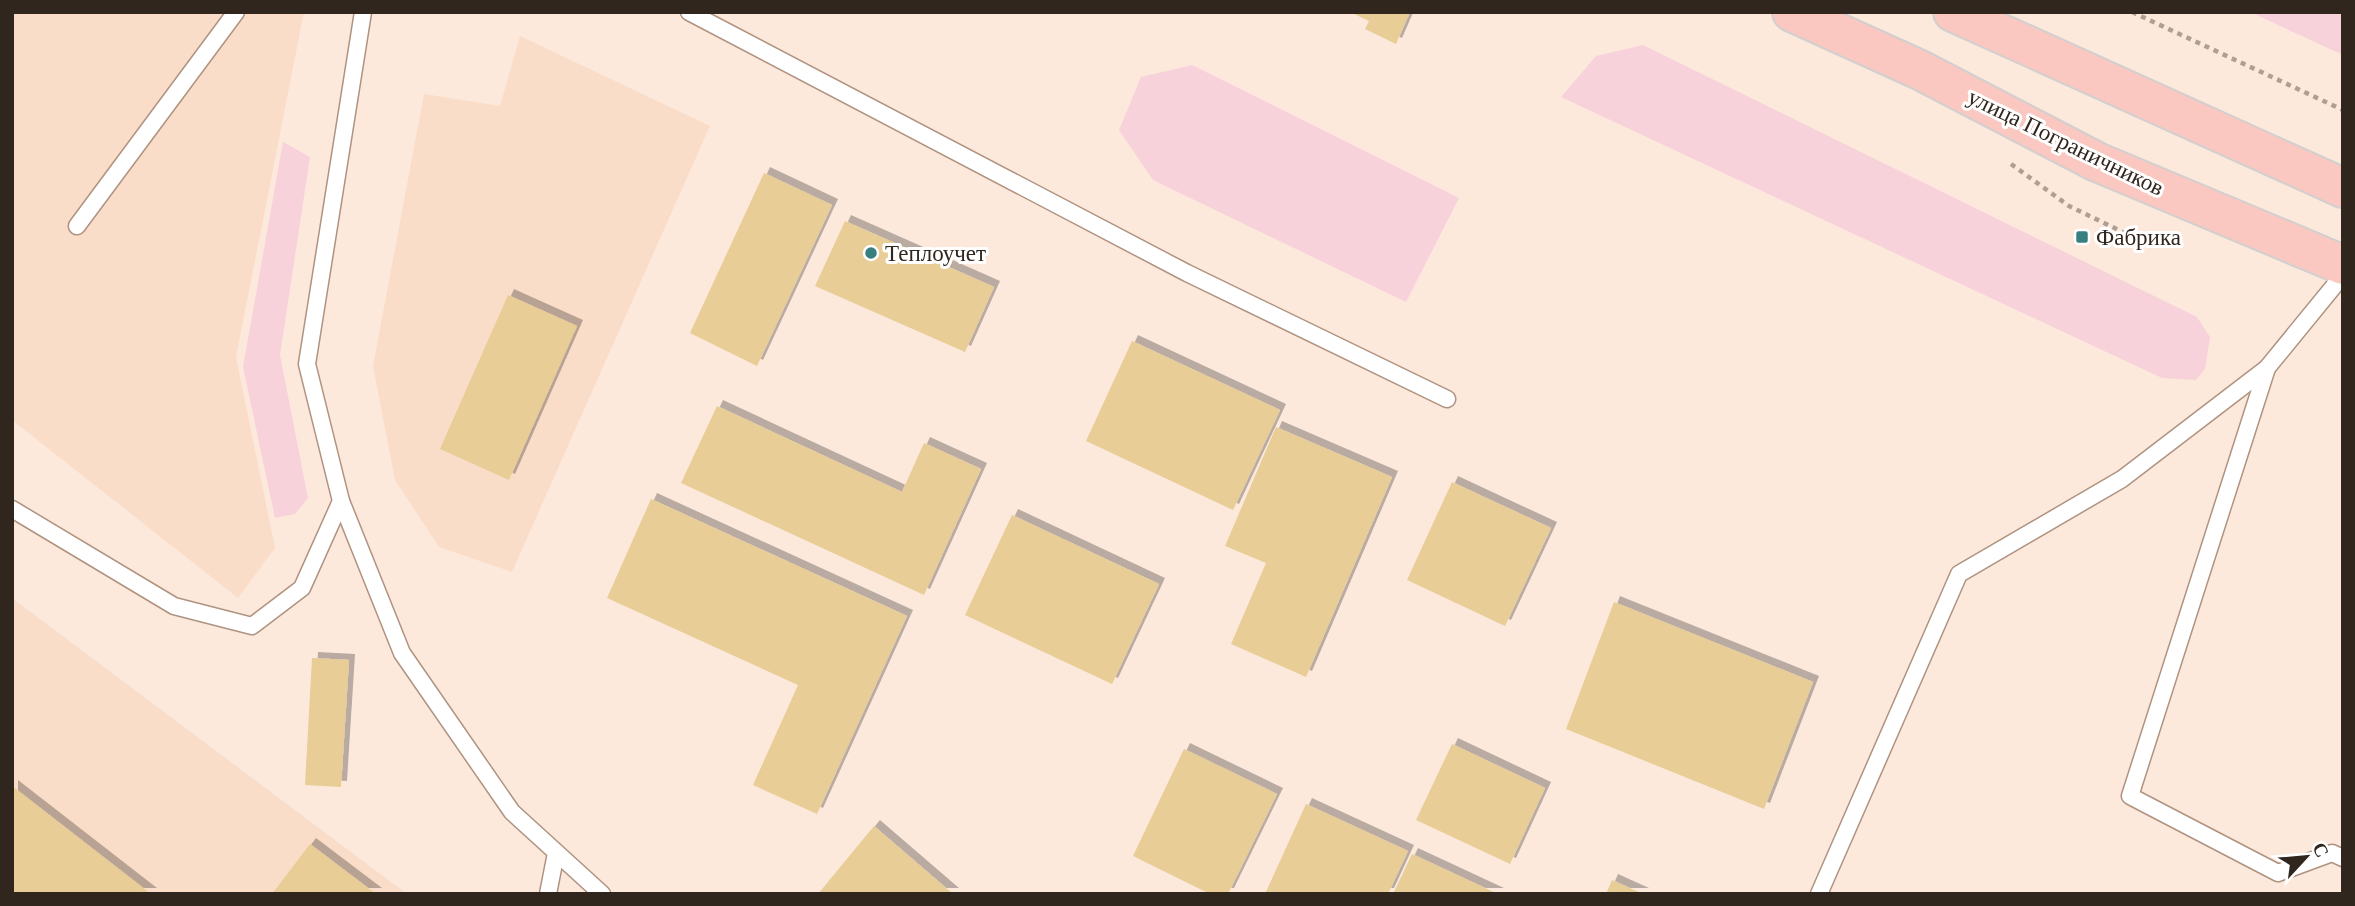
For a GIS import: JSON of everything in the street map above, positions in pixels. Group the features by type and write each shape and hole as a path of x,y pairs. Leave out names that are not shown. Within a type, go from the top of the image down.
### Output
{"main road":[{"name":"улица Пограничников","path":"1792,12 1920,70 2097,162 2343,265"},
{"path":"1953,12 2343,188"}],"lane":[{"path":"77,226 236,12"},
{"path":"363,12 307,364 341,501 402,653 512,812 602,894"},
{"path":"689,12 1187,273 1447,399"},
{"path":"1819,894 1959,574 2122,479 2267,368 2343,275"},
{"path":"2267,368 2130,796 2278,873 2332,853 2343,858"},
{"path":"12,509 174,606 252,626 302,588 341,501"},
{"path":"548,894 556,853"}],"path":[{"path":"2132,12 2343,110"},
{"path":"2010,163 2069,206 2133,237"}],"shaded area":[{"path":"12,12 304,12 236,357 275,548 238,598 12,420"},
{"path":"2250,12 2343,12 2343,55"},
{"path":"520,36 710,126 512,572 439,547 395,480 373,366 424,94 500,106"},
{"path":"1643,45 2197,317 2210,337 2205,369 2196,380 2162,378 1561,97 1596,56"},
{"path":"1192,65 1459,198 1406,302 1153,180 1119,130 1141,77"},
{"path":"283,142 310,157 280,355 308,498 295,514 275,518 243,367"},
{"path":"12,598 407,894 12,894"}],"building":[{"path":"1350,12 1410,12 1396,44 1365,29 1369,21"},
{"path":"764,173 832,205 757,366 690,333"},
{"path":"845,221 994,287 965,352 815,286"},
{"path":"508,295 577,326 509,480 440,449"},
{"path":"1132,341 1280,410 1233,510 1086,441"},
{"path":"717,406 902,492 924,443 981,469 924,595 681,483"},
{"path":"1276,427 1392,477 1306,677 1231,644 1266,563 1225,546"},
{"path":"1452,482 1551,528 1505,626 1407,580"},
{"path":"651,499 907,616 817,814 753,785 798,685 607,598"},
{"path":"1012,515 1159,584 1112,684 965,615"},
{"path":"1614,602 1813,682 1764,809 1566,729"},
{"path":"312,658 349,660 341,787 305,785"},
{"path":"1452,744 1545,788 1510,864 1416,820"},
{"path":"1184,749 1277,794 1228,894 1210,894 1133,856"},
{"path":"12,786 151,894 12,894"},
{"path":"1306,804 1408,851 1388,894 1265,894"},
{"path":"874,826 953,894 818,894"},
{"path":"310,844 376,894 272,894"},
{"path":"1412,854 1498,894 1393,894"},
{"path":"1612,880 1643,894 1606,894"}],"place":[{"name":"Фабрика","path":"2082,237"},
{"name":"Теплоучет","path":"871,253"}]}
